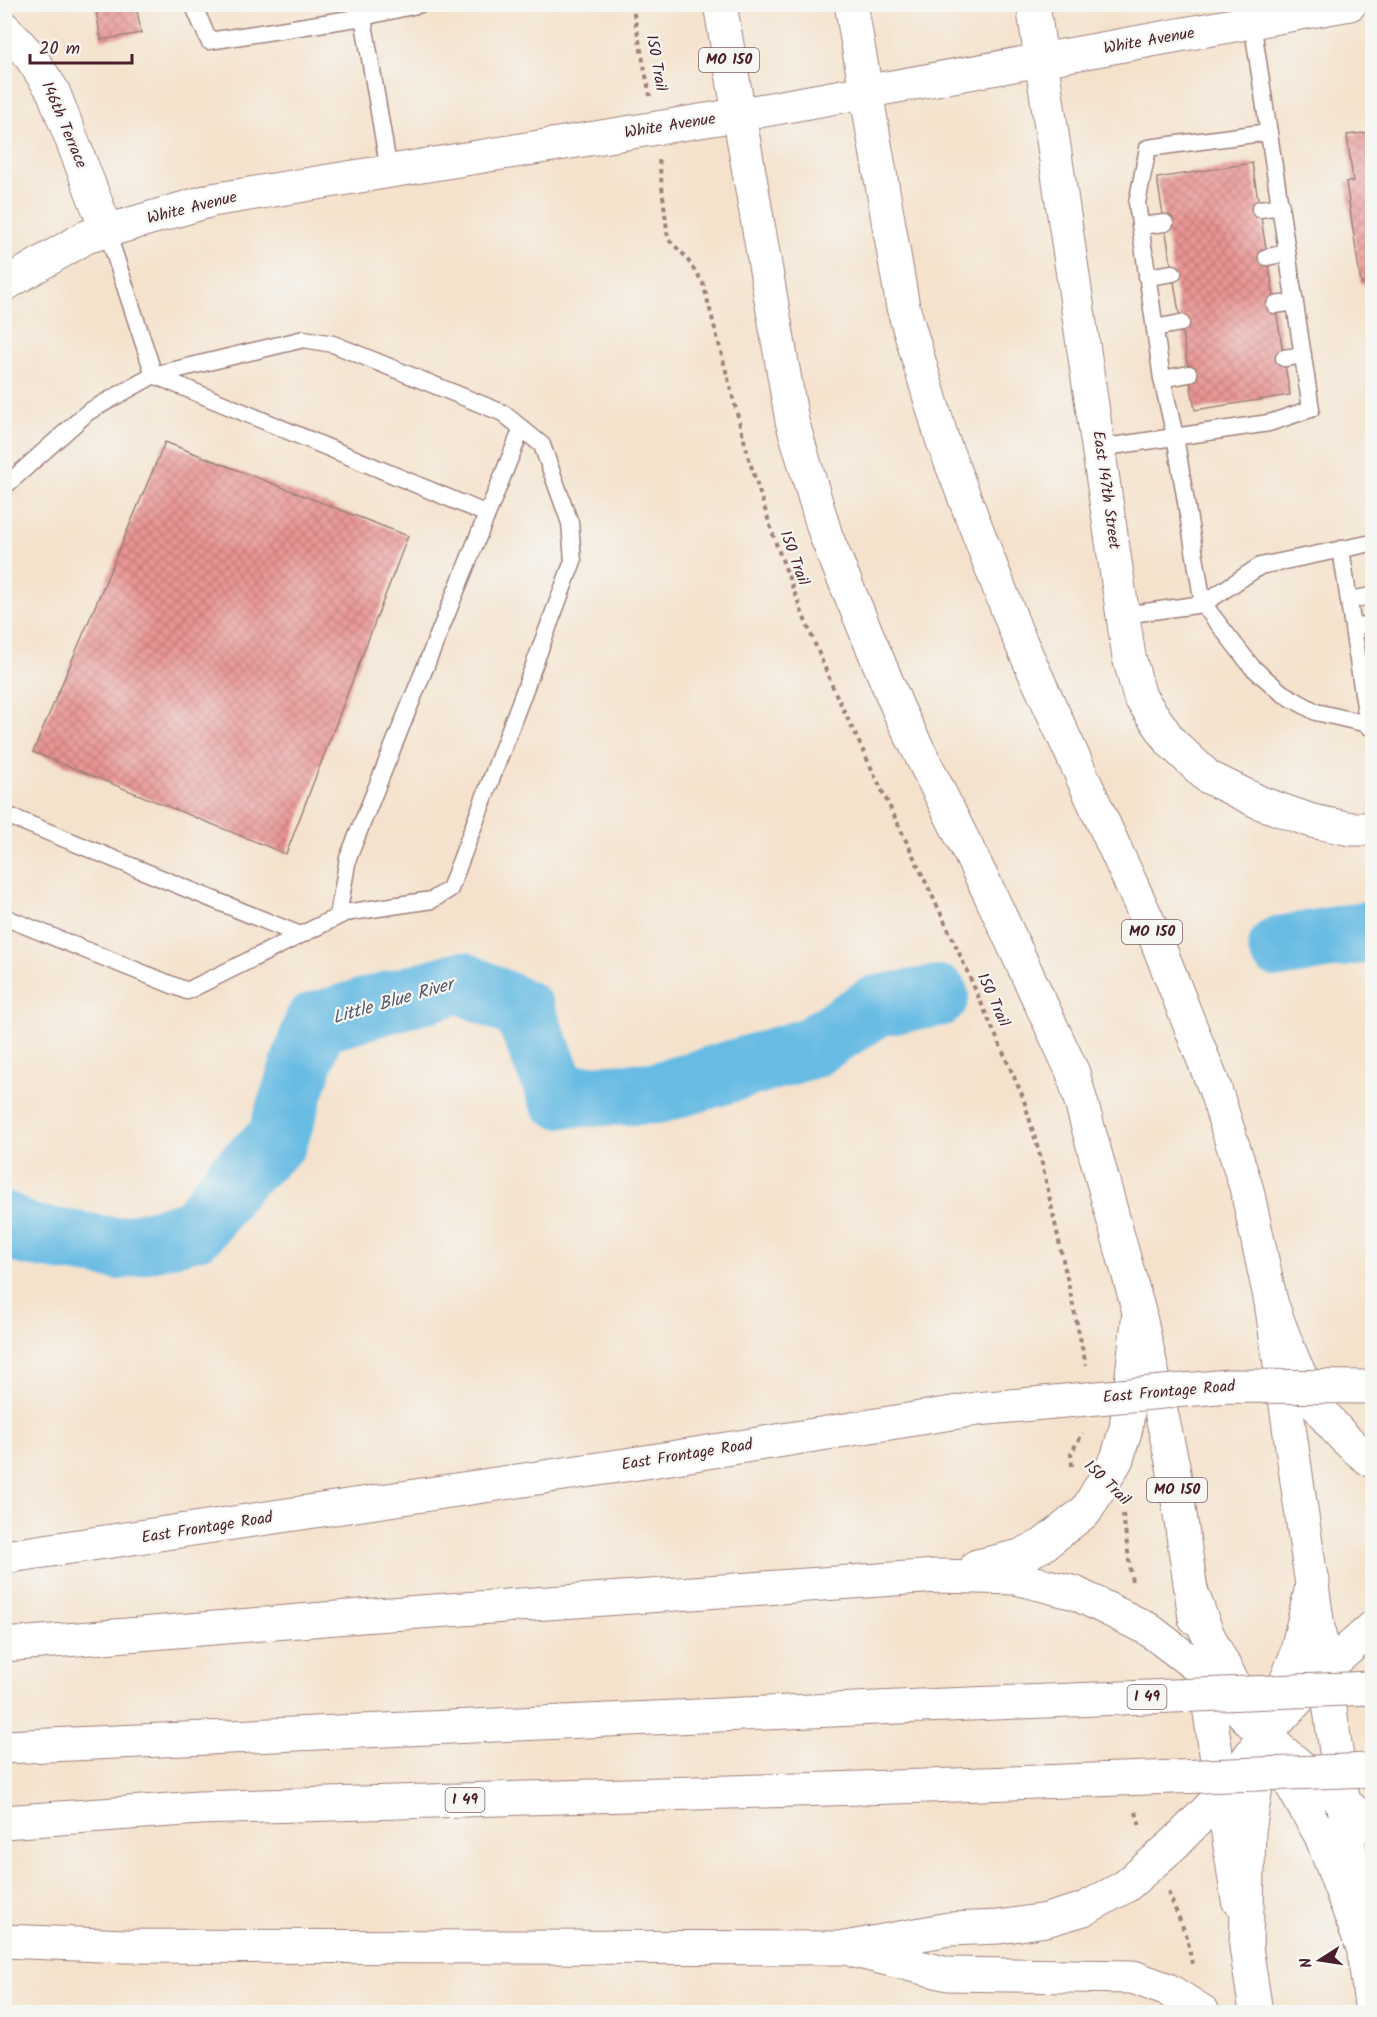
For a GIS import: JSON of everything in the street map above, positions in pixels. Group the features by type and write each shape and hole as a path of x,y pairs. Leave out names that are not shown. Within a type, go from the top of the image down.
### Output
{"main road":[{"name":"MO 150","path":"720,4 737,115 792,421 826,536 898,711 989,892 1073,1073 1139,1312 1173,1466 1256,2013"},
{"name":"MO 150","path":"851,4 903,308 942,439 1017,634 1154,934 1215,1089 1247,1190 1271,1302 1326,1669 1372,2013"},
{"name":"East 147th Street","path":"1034,4 1129,657 1140,697 1171,742 1208,777 1261,803 1312,821 1352,829 1372,829"},
{"name":"White Avenue","path":"4,285 86,237 212,200 737,115 1350,4"},
{"name":"146th Terrace","path":"4,28 30,56 53,91 107,231"},
{"path":"1271,1302 1291,1359 1311,1399 1333,1429 1353,1448 1372,1461"},
{"path":"937,1576 1020,1556 1043,1545 1086,1511 1117,1460 1126,1428 1139,1312"},
{"name":"East Frontage Road","path":"4,1557 49,1552 977,1409 1228,1386 1372,1387"},
{"path":"4,1540 49,1552"},
{"path":"4,1645 361,1616 937,1576 1016,1578 1076,1593 1132,1621 1203,1671 1264,1736 1343,1799 1372,1826"},
{"path":"1246,1947 1249,1831 1264,1736 1295,1659 1312,1582"},
{"path":"1191,1590 1222,1665 1321,1836 1363,1948"},
{"path":"4,1941 138,1946 845,1948 949,1929 999,1928 1046,1920 1084,1909 1126,1886 1174,1844 1222,1795 1264,1736 1326,1669 1372,1628"},
{"name":"I 49","path":"4,1748 1372,1688"},
{"name":"I 49","path":"4,1822 199,1808 1372,1770"},
{"path":"845,1948 948,1974 1133,1977 1168,1990 1201,2010"}],"lane":[{"path":"193,4 209,41 362,11 421,4"},
{"path":"362,11 389,171"},
{"path":"1099,448 1269,423 1311,409 1252,22"},
{"path":"1269,132 1148,148 1137,203 1162,379 1175,436 1203,604 1251,667 1282,693 1316,712 1370,725 1365,654 1353,627 1341,549"},
{"path":"1260,209 1281,206"},
{"path":"1140,226 1165,223"},
{"path":"107,231 154,375 487,514"},
{"path":"1267,257 1287,254"},
{"path":"1147,277 1173,273"},
{"path":"1275,305 1294,302"},
{"path":"1155,328 1181,323"},
{"path":"4,487 88,412 154,375 304,339 333,344 503,413 522,428 542,445 570,523 573,561 450,889 432,900 345,913 187,991 4,916"},
{"path":"1284,358 1303,355"},
{"path":"1162,379 1189,374"},
{"path":"338,916 348,858 522,428"},
{"path":"1124,615 1203,604 1260,566 1372,543"},
{"path":"1349,600 1372,596"},
{"path":"1353,627 1372,624"},
{"path":"4,814 300,935"}],"path":[{"name":"150 Trail","path":"632,4 655,128 668,239 685,256 703,283 749,459 795,594 834,690 951,935 1023,1097 1041,1159 1087,1368"},
{"name":"150 Trail","path":"1089,1423 1071,1453 1071,1463 1076,1472 1119,1507 1125,1517 1132,1578 1132,1621"},
{"path":"1136,1809 1137,1820 1187,1937 1201,2010"}],"building":[{"path":"95,4 136,4 141,33 101,40"},
{"path":"1372,132 1371,323 1365,283 1361,284 1346,182 1353,181 1347,135"},
{"path":"1252,163 1290,395 1195,410 1157,178"},
{"path":"165,442 408,536 286,854 33,752"}],"waterway":[{"name":"Little Blue River","path":"1279,947 1372,931"},
{"name":"Little Blue River","path":"4,1222 28,1235 119,1249 196,1229 236,1177 277,1140 315,1023 461,982 524,1011 559,1097 657,1093 810,1048 876,1006 938,996"}]}
